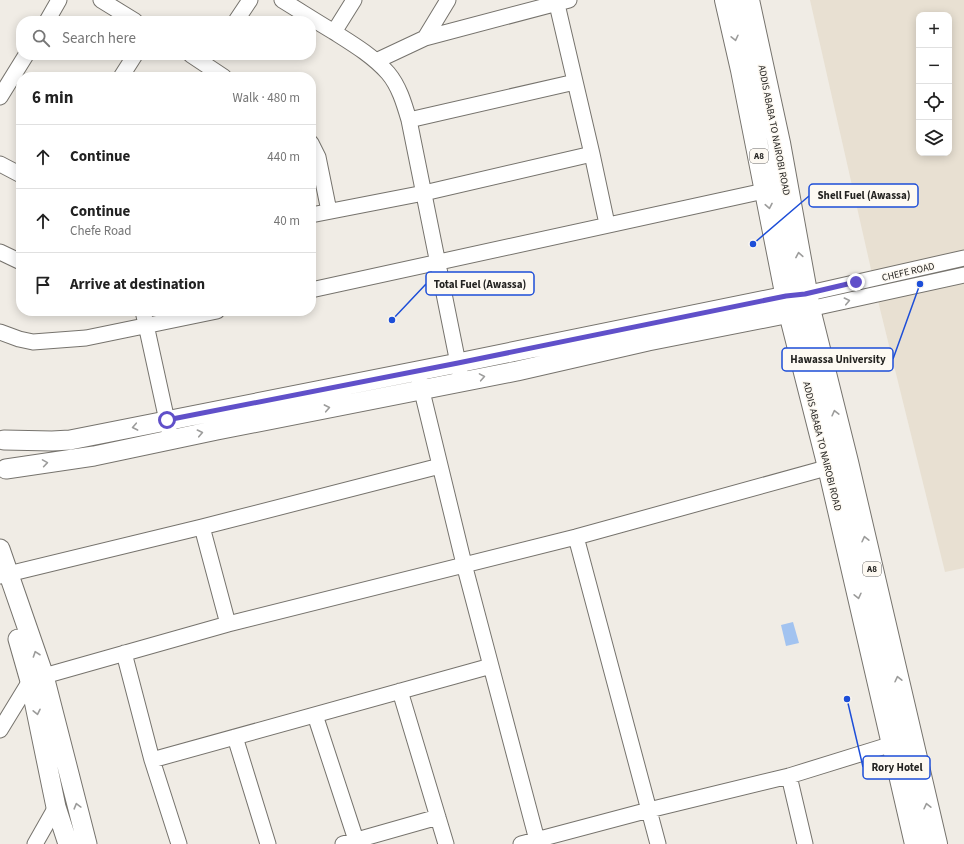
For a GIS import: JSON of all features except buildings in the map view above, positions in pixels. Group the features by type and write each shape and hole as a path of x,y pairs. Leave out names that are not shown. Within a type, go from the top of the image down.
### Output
{"highway":[{"name":"ADDIS ABABA TO NAIROBI ROAD","path":"726,0 838,465 902,741 936,844"},
{"name":"ADDIS ABABA TO NAIROBI ROAD","path":"748,0 779,143 798,303"},
{"name":"ADDIS ABABA TO NAIROBI ROAD","path":"902,741 916,844"}],"main road":[{"path":"3,472 94,456 171,439 422,390 460,372 798,303"},
{"path":"2,438 52,441 70,440 416,370 460,372"},
{"path":"2,438 8,446 10,454 10,462 3,472"},
{"path":"0,549 3,577 37,678 86,844"},
{"path":"37,678 56,806 68,844"}],"street":[{"path":"49,16 59,0"},
{"path":"101,0 127,16"},
{"path":"239,16 250,0"},
{"path":"282,0 308,16"},
{"path":"334,32 354,0"},
{"path":"425,38 448,0"},
{"path":"376,61 425,38 561,1 575,82 607,224"},
{"path":"316,21 357,46 376,61 388,73 397,87 404,103 409,120 460,372"},
{"path":"0,97 23,60"},
{"path":"124,72 132,60"},
{"path":"210,60 220,72"},
{"path":"409,120 575,82"},
{"path":"316,154 329,212"},
{"path":"316,215 424,193 592,154"},
{"path":"0,164 16,172"},
{"path":"316,289 607,224 755,193"},
{"path":"0,252 16,260"},
{"name":"CHEFE ROAD","path":"798,303 964,258"},
{"name":"CHEFE ROAD","path":"798,303 964,275"},
{"path":"144,316 171,439"},
{"path":"0,332 33,342 86,338 195,316"},
{"path":"416,370 464,564 537,840"},
{"path":"0,730 37,678 228,624 576,537 838,465"},
{"path":"3,577 440,466"},
{"path":"202,527 228,624"},
{"path":"576,537 658,844"},
{"path":"124,653 152,760 179,844"},
{"path":"152,760 491,666"},
{"path":"400,691 446,844"},
{"path":"315,715 349,842 438,817"},
{"path":"235,737 268,844"},
{"path":"521,844 649,810 789,776 902,741"},
{"path":"789,776 805,844"},
{"path":"35,844 56,806"}],"shaded area":[{"path":"810,0 964,0 964,568 945,572 880,309"}],"water":[{"path":"793,622 799,643 786,646 781,625"}],"place":[{"name":"Shell Fuel (Awassa)","path":"753,244"},
{"name":"Hawassa University","path":"920,284"},
{"name":"Total Fuel (Awassa)","path":"392,320"},
{"name":"Rory Hotel","path":"847,699"}],"route":[{"path":"167,420 416,370 458,363 786,296 805,294 856,282"}]}
